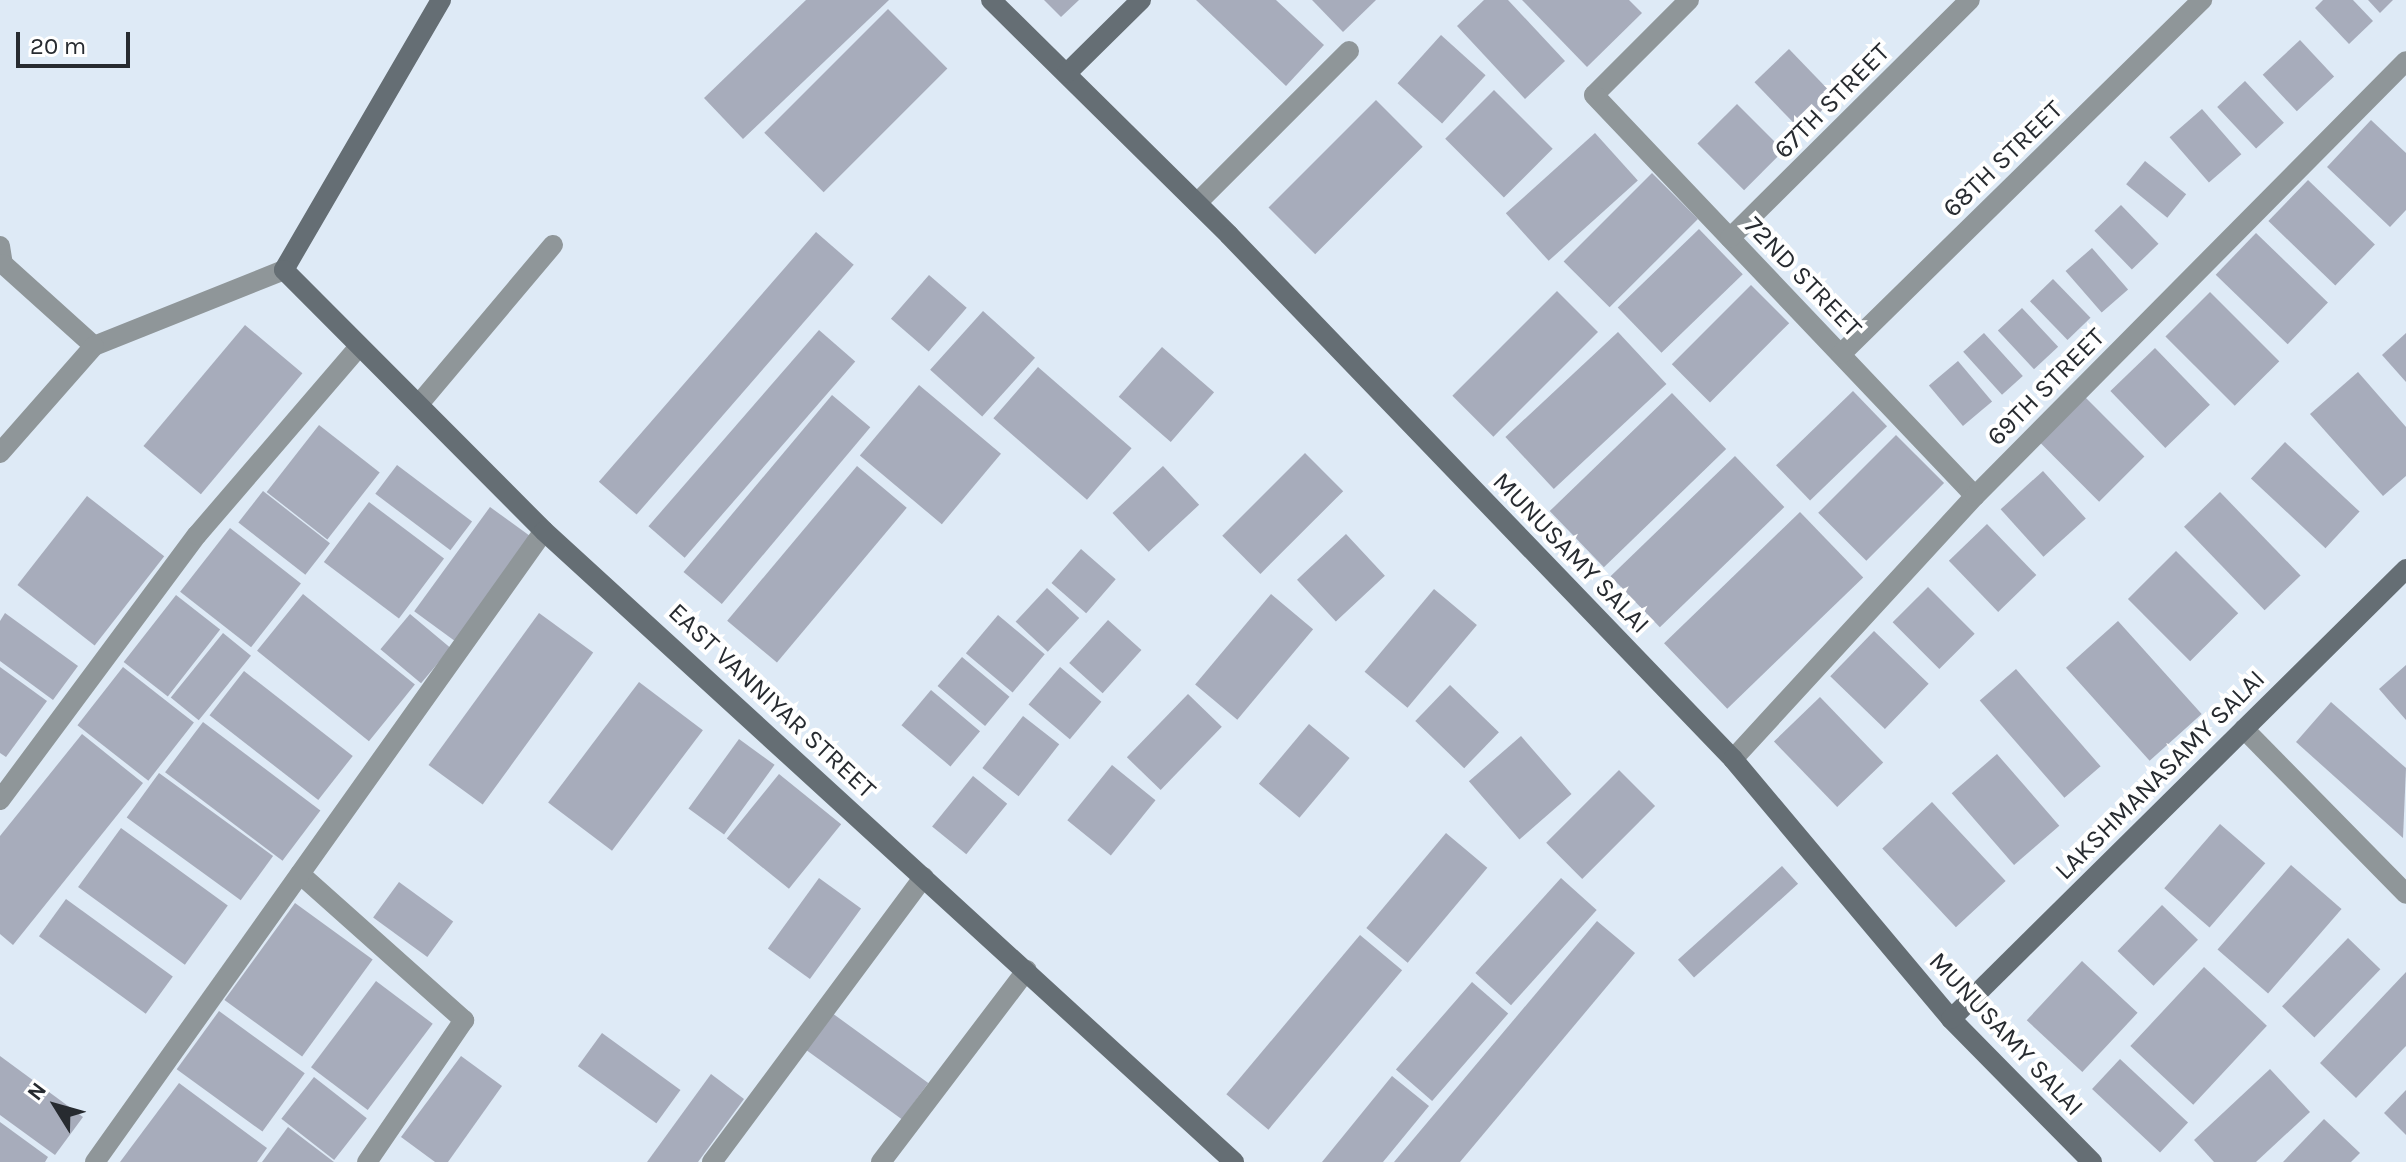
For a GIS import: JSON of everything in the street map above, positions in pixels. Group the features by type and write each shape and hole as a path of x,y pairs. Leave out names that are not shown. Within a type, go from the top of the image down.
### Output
{"street":[{"path":"0,453 94,346 284,270 441,0"},
{"name":"MUNUSAMY SALAI","path":"991,0 1197,203 1733,759 1951,1019 2092,1162"},
{"path":"1067,73 1141,0"},
{"name":"72ND STREET","path":"1689,0 1594,95 1975,496"},
{"name":"67TH STREET","path":"1730,238 1970,0"},
{"name":"68TH STREET","path":"1841,354 2202,0"},
{"path":"1197,203 1349,51"},
{"name":"69TH STREET","path":"1733,759 1975,496 2406,61"},
{"path":"419,404 553,245"},
{"path":"0,246 3,264 94,346"},
{"name":"EAST VANNIYAR STREET","path":"284,270 358,348 419,404 544,531 1234,1162"},
{"path":"0,800 197,535 358,348"},
{"path":"95,1162 544,531"},
{"name":"LAKSHMANASAMY SALAI","path":"1951,1019 2406,569"},
{"path":"2244,729 2406,894"},
{"path":"300,874 464,1020 367,1162"},
{"path":"712,1162 924,877"},
{"path":"881,1162 1027,970"}],"building":[{"path":"806,0 889,0 743,139 704,98"},
{"path":"1044,0 1079,0 1061,17"},
{"path":"1196,0 1276,0 1324,45 1286,86"},
{"path":"1312,0 1376,0 1343,32"},
{"path":"1484,0 1508,0 1565,61 1525,99 1457,26"},
{"path":"1522,0 1629,0 1642,13 1587,67"},
{"path":"2323,0 2353,0 2373,21 2349,44 2315,8"},
{"path":"2368,0 2393,0 2380,13"},
{"path":"888,9 947,68 824,192 764,133"},
{"path":"1441,35 1486,75 1442,123 1398,83"},
{"path":"2300,40 2334,77 2297,111 2263,75"},
{"path":"1789,49 1836,97 1801,131 1754,82"},
{"path":"2245,81 2284,123 2256,149 2217,107"},
{"path":"1494,90 1553,149 1504,197 1445,139"},
{"path":"1376,100 1423,147 1315,254 1269,207"},
{"path":"1737,104 1784,151 1744,190 1697,144"},
{"path":"2202,109 2241,154 2209,182 2170,137"},
{"path":"2371,120 2406,153 2406,210 2390,227 2327,167"},
{"path":"1595,133 1638,181 1549,261 1506,213"},
{"path":"2145,161 2186,194 2167,218 2126,184"},
{"path":"1652,173 1698,219 1610,307 1564,261"},
{"path":"2308,180 2375,245 2335,286 2268,221"},
{"path":"2121,205 2159,244 2132,270 2094,231"},
{"path":"1699,229 1743,274 1661,353 1618,307"},
{"path":"816,232 854,265 637,515 599,482"},
{"path":"2256,233 2328,302 2288,344 2216,275"},
{"path":"2092,248 2128,290 2102,312 2066,271"},
{"path":"929,275 967,308 929,352 891,319"},
{"path":"2053,279 2091,318 2067,340 2030,301"},
{"path":"1751,285 1789,323 1710,402 1672,364"},
{"path":"1557,291 1598,332 1493,437 1452,396"},
{"path":"2210,292 2279,361 2235,406 2165,337"},
{"path":"2022,308 2058,347 2034,369 1998,331"},
{"path":"983,311 1035,358 982,417 930,370"},
{"path":"245,325 302,373 201,494 143,446"},
{"path":"819,330 855,361 685,558 648,526"},
{"path":"1618,332 1666,384 1554,489 1505,437"},
{"path":"1984,333 2023,376 2002,395 1963,352"},
{"path":"2406,333 2406,382 2382,355"},
{"path":"1162,347 1214,392 1171,442 1119,397"},
{"path":"2155,348 2210,405 2165,448 2110,391"},
{"path":"1958,361 1992,402 1963,426 1929,385"},
{"path":"1038,367 1132,448 1087,500 993,418"},
{"path":"2358,372 2406,427 2406,476 2383,496 2310,414"},
{"path":"919,385 1001,454 942,524 860,455"},
{"path":"1853,391 1887,426 1810,501 1776,465"},
{"path":"1672,393 1726,449 1604,567 1550,511"},
{"path":"832,395 870,427 722,604 684,572"},
{"path":"2085,397 2144,456 2099,502 2040,442"},
{"path":"319,425 380,472 327,539 267,492"},
{"path":"1896,435 1944,483 1866,561 1818,513"},
{"path":"2285,442 2360,512 2325,548 2251,479"},
{"path":"1305,453 1343,491 1260,574 1222,536"},
{"path":"1735,456 1784,507 1660,627 1611,576"},
{"path":"397,465 472,522 450,550 375,494"},
{"path":"857,466 907,508 777,663 727,621"},
{"path":"1163,466 1199,505 1149,552 1113,513"},
{"path":"2043,471 2086,519 2043,557 2001,509"},
{"path":"263,491 330,543 305,575 238,523"},
{"path":"2220,492 2301,575 2265,610 2184,527"},
{"path":"87,496 164,556 95,645 17,585"},
{"path":"369,502 444,559 399,618 324,562"},
{"path":"490,507 532,538 456,642 414,611"},
{"path":"1800,512 1863,577 1727,709 1664,643"},
{"path":"1987,524 2036,575 1998,612 1949,561"},
{"path":"230,528 301,583 251,647 180,592"},
{"path":"1346,534 1385,576 1336,621 1297,580"},
{"path":"1081,549 1116,579 1086,613 1051,583"},
{"path":"2176,551 2238,613 2190,661 2128,599"},
{"path":"1928,587 1975,634 1939,669 1893,622"},
{"path":"1047,588 1079,618 1048,652 1016,622"},
{"path":"1434,589 1477,625 1407,708 1365,672"},
{"path":"303,594 415,685 369,741 257,651"},
{"path":"1271,594 1313,629 1237,720 1195,684"},
{"path":"176,595 220,629 168,696 124,662"},
{"path":"5,613 78,666 53,700 0,661 0,621"},
{"path":"539,613 593,652 483,804 428,765"},
{"path":"410,614 451,648 421,683 380,649"},
{"path":"998,615 1045,654 1013,693 966,653"},
{"path":"1108,620 1141,650 1103,693 1069,663"},
{"path":"2118,621 2202,714 2150,761 2066,668"},
{"path":"1874,631 1929,684 1885,729 1830,676"},
{"path":"223,633 251,656 199,720 171,698"},
{"path":"962,657 1009,697 985,726 938,686"},
{"path":"2406,665 2406,720 2379,689"},
{"path":"0,667 47,701 6,757 0,753"},
{"path":"123,667 194,722 148,781 77,725"},
{"path":"1060,667 1101,702 1070,739 1029,705"},
{"path":"2016,669 2101,766 2064,798 1980,700"},
{"path":"244,671 353,756 318,800 210,715"},
{"path":"639,682 703,730 612,851 548,803"},
{"path":"1450,685 1499,732 1464,768 1415,721"},
{"path":"931,690 980,731 950,766 901,725"},
{"path":"1188,694 1222,727 1161,790 1127,757"},
{"path":"1820,697 1883,762 1837,807 1774,741"},
{"path":"2331,702 2406,768 2403,838 2296,742"},
{"path":"1023,716 1059,744 1019,796 982,768"},
{"path":"203,722 320,810 282,861 165,772"},
{"path":"1309,724 1350,758 1299,818 1259,784"},
{"path":"82,734 143,783 13,945 0,934 0,836"},
{"path":"1521,736 1572,794 1519,839 1469,781"},
{"path":"739,739 775,765 724,834 688,809"},
{"path":"1997,754 2059,826 2014,865 1952,793"},
{"path":"1112,765 1156,800 1111,855 1067,820"},
{"path":"1619,770 1655,806 1582,879 1546,843"},
{"path":"159,773 273,856 241,900 127,817"},
{"path":"779,774 841,824 789,889 727,839"},
{"path":"973,776 1007,804 966,854 932,827"},
{"path":"1932,802 2006,881 1956,927 1882,848"},
{"path":"2220,824 2265,863 2210,928 2164,888"},
{"path":"121,828 228,906 185,965 78,887"},
{"path":"1446,833 1487,868 1408,963 1366,928"},
{"path":"2291,865 2342,909 2268,993 2218,950"},
{"path":"1782,866 1798,884 1694,978 1678,960"},
{"path":"819,878 861,909 810,979 768,948"},
{"path":"1561,878 1597,910 1511,1005 1475,973"},
{"path":"399,882 453,921 427,957 373,918"},
{"path":"66,899 173,977 146,1014 39,936"},
{"path":"295,903 373,959 302,1057 224,1000"},
{"path":"2162,905 2198,940 2154,986 2118,951"},
{"path":"1597,921 1635,953 1460,1162 1394,1162"},
{"path":"1360,935 1402,970 1268,1130 1226,1094"},
{"path":"2348,938 2380,969 2314,1038 2282,1006"},
{"path":"2082,961 2138,1013 2082,1072 2027,1020"},
{"path":"2204,967 2267,1026 2193,1105 2130,1046"},
{"path":"2406,972 2406,1046 2356,1098 2320,1063"},
{"path":"376,981 433,1024 368,1110 311,1067"},
{"path":"1472,982 1508,1013 1432,1101 1396,1070"},
{"path":"219,1011 305,1073 262,1132 177,1069"},
{"path":"832,1013 928,1083 902,1119 806,1049"},
{"path":"602,1033 680,1090 656,1123 578,1066"},
{"path":"0,1056 83,1117 55,1155 0,1115"},
{"path":"461,1056 502,1086 448,1162 435,1162 401,1137"},
{"path":"2120,1059 2188,1122 2160,1152 2092,1089"},
{"path":"2270,1069 2310,1112 2256,1162 2214,1162 2194,1140"},
{"path":"711,1074 744,1099 698,1162 647,1162"},
{"path":"1392,1076 1429,1106 1383,1162 1322,1162"},
{"path":"314,1077 367,1118 334,1160 281,1119"},
{"path":"179,1083 267,1148 257,1162 120,1162"},
{"path":"2406,1090 2406,1135 2384,1113"},
{"path":"2324,1119 2360,1153 2351,1162 2283,1162"},
{"path":"0,1122 48,1157 45,1162 0,1162"},
{"path":"288,1127 334,1162 262,1162"}]}
